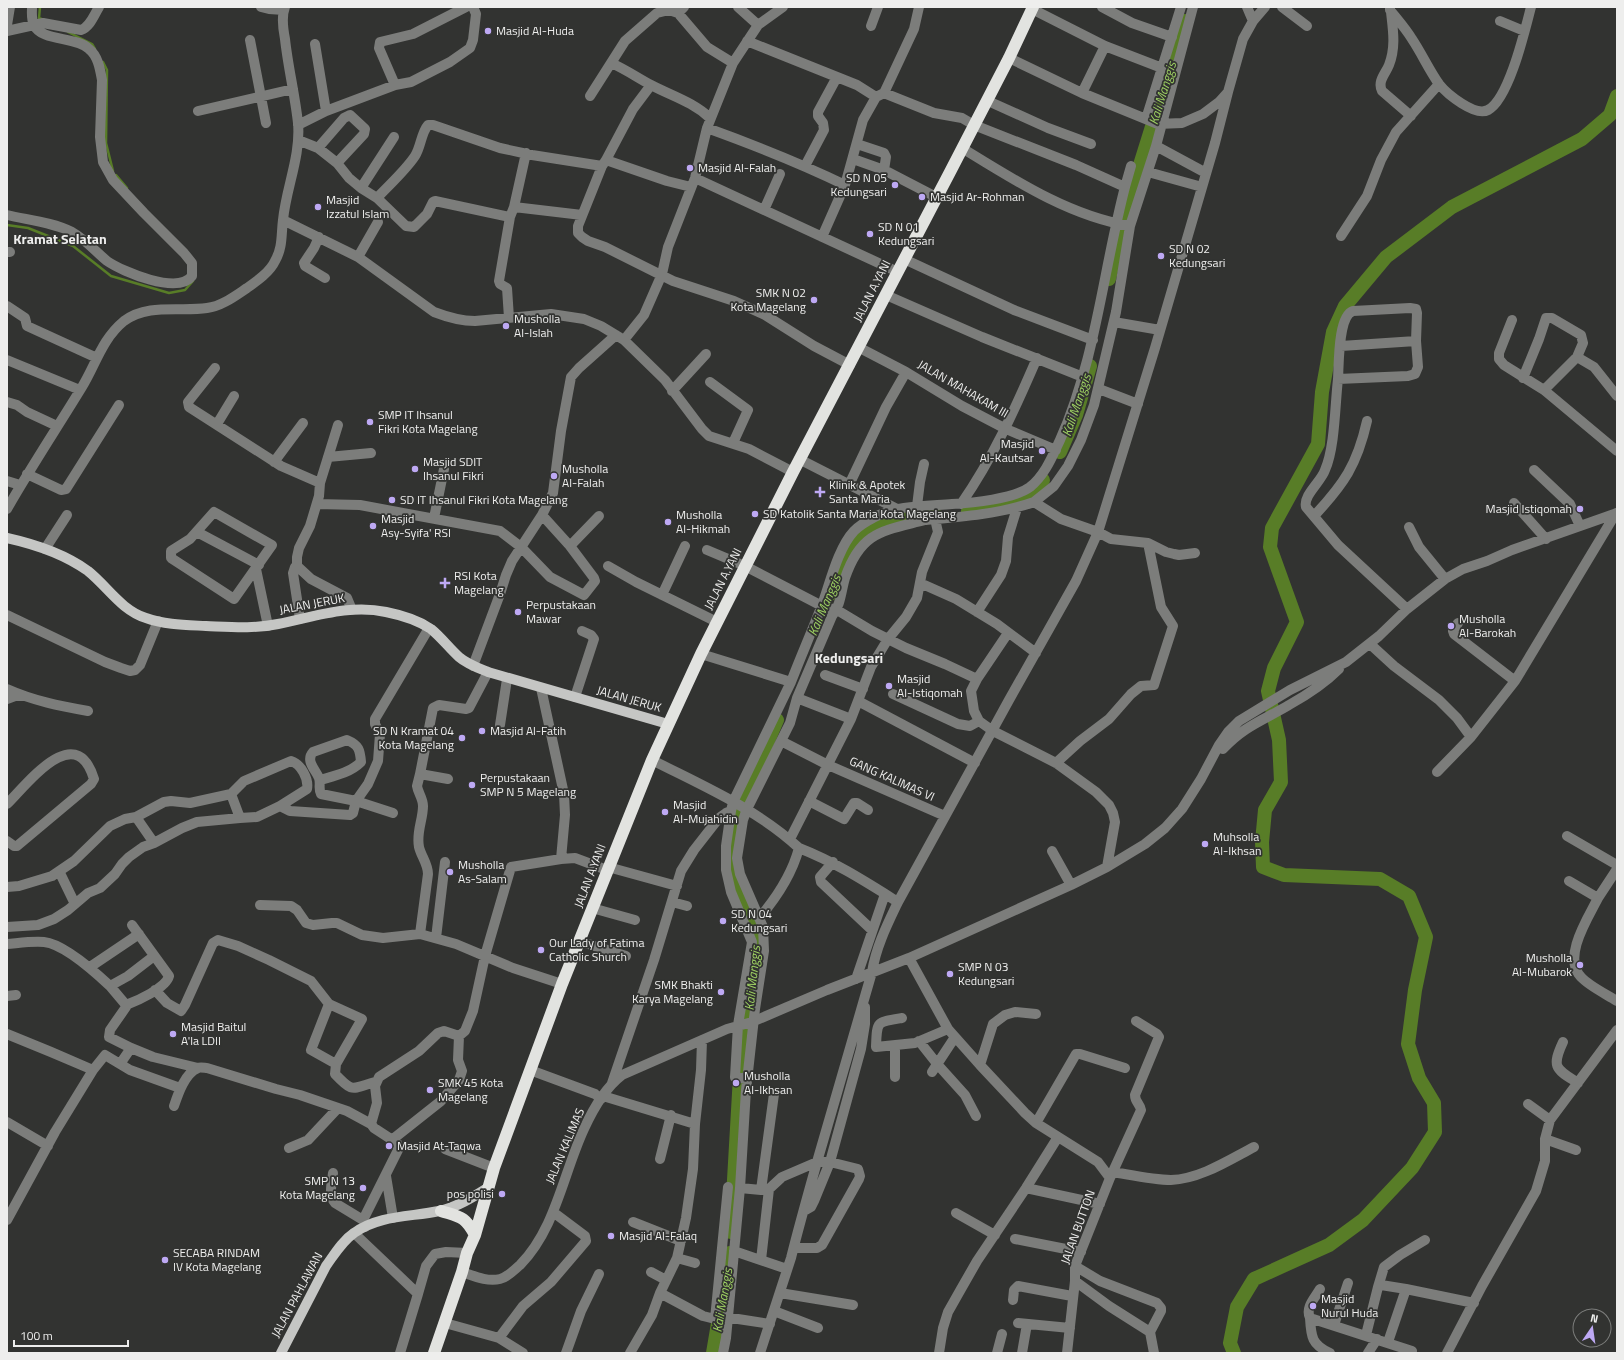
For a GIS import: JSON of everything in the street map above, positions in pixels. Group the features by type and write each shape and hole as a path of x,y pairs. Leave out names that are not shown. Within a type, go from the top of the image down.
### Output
{"highway":[{"name":"JALAN A.YANI","path":"434,1353 462,1272 467,1253 475,1235 494,1168 530,1070 607,869 668,724 701,654 799,459 850,365 974,124 988,101 1033,8"},
{"path":"441,1211 463,1218 469,1224 475,1235"}],"main road":[{"name":"JALAN JERUK","path":"7,538 45,549 88,571 120,603 132,612 146,618 188,625 251,628 268,626 322,613 352,610 385,612 408,618 429,628 460,658 473,666 488,672 507,679 668,724"},
{"name":"JALAN PAHLAWAN","path":"281,1353 326,1266 334,1254 354,1232 364,1224 441,1211 475,1197 489,1187"}],"street":[{"path":"7,25 10,7"},
{"path":"7,215 55,226 71,232 84,240 108,261 131,273 173,284 186,281 192,276 192,263 113,180 103,162 100,137 102,80 94,55 87,47 72,41 41,33 34,26 32,19 32,7"},
{"path":"7,31 43,23 81,30 89,25 99,7"},
{"path":"7,509 20,485 80,390 106,340 124,321 135,315 147,312 170,308 190,310 208,308 229,300 258,281 275,263 281,247 283,220 298,140 298,125 293,89 287,62 283,22 284,8 268,9 261,7"},
{"path":"395,84 379,48 380,42 413,34 466,7"},
{"path":"298,125 326,111 395,84 411,82 450,62 470,48 473,40 476,14 473,7"},
{"path":"738,7 758,26"},
{"path":"473,666 506,575 521,547 542,515 553,493 561,431 571,377 579,368 620,338 644,315 662,274 668,246 693,183 710,118 734,63 758,26 783,7"},
{"path":"871,26 878,7"},
{"path":"822,237 845,185 863,120 880,95 914,29 919,7"},
{"path":"1102,7 1132,23 1172,37"},
{"path":"1147,120 1181,7"},
{"path":"743,1078 764,951 764,938 760,917 734,877 725,854 736,807 791,682 828,608 845,578 852,561 858,550 868,539 884,531 928,519 1017,508 1034,502 1054,486 1068,466 1081,440 1099,389 1114,322 1130,226 1156,146 1160,124 1193,7"},
{"path":"1247,7 1253,21"},
{"path":"760,1353 788,1269 880,942 898,902 1076,580 1098,532 1216,143 1243,38 1253,21 1265,7"},
{"path":"1282,7 1307,26"},
{"path":"1390,8 1412,39 1439,84 1458,102 1477,110 1487,111 1495,104 1510,77 1531,7"},
{"path":"1033,8 1105,46 1162,68"},
{"path":"1390,8 1394,45 1390,65 1381,80 1380,88 1411,116"},
{"path":"590,96 625,40 657,13 669,10 681,10 707,47 734,63"},
{"path":"1500,21 1524,31"},
{"path":"250,40 266,123"},
{"path":"747,41 880,95 934,113 962,118 1125,187"},
{"path":"316,44 326,111"},
{"path":"1082,93 1105,46"},
{"path":"1009,58 1082,93 1160,124 1182,123 1192,120 1219,102 1228,92"},
{"path":"611,63 630,72 651,85 696,106 710,118"},
{"path":"806,166 824,130 823,123 818,116 818,112 837,77"},
{"path":"1341,236 1367,196 1396,132 1439,84"},
{"path":"651,85 633,109 604,162 582,215 578,226 578,232 582,237 673,280 734,301 766,315 814,346 850,365"},
{"path":"198,111 293,89"},
{"path":"988,101 1048,128 1091,144"},
{"path":"318,148 347,116 350,115 365,127 364,134 337,163"},
{"path":"377,198 414,158 420,147 425,128 428,125 433,125 500,148 526,153 604,162 667,181 693,183 764,210 898,272"},
{"path":"707,128 760,147 806,166 845,185"},
{"path":"361,188 394,138"},
{"path":"298,140 318,148 337,163 349,178 377,198 406,226 410,228 414,227 427,214 435,201 510,217"},
{"path":"857,144 884,153 886,157 884,170"},
{"path":"1156,146 1206,173"},
{"path":"962,148 1011,178 1070,208 1115,224 1130,226"},
{"path":"509,318 507,288 500,284 499,281 510,217 514,207 526,153"},
{"path":"853,159 884,170 936,197"},
{"path":"612,1083 672,902 674,886 694,850 719,818 736,807 781,741 790,724 797,698 832,616 828,608 840,554 854,531 875,517 897,509 961,504 1014,496 1030,487 1044,472 1056,450 1083,377 1093,340 1115,224 1131,166"},
{"path":"1148,172 1202,187"},
{"path":"764,210 780,174"},
{"path":"514,207 582,215"},
{"path":"283,220 358,257 434,312 439,314 467,321 551,314 565,315 584,319 601,326 620,338 665,380 672,391 709,436 733,443 793,472"},
{"path":"358,257 378,222"},
{"path":"319,237 304,263 305,266 325,278"},
{"path":"904,259 1014,310 1093,340"},
{"path":"886,295 982,337 1083,377"},
{"path":"7,306 25,318 27,326 97,358"},
{"path":"1338,379 1408,376 1415,374 1418,367 1416,341 1417,313 1414,308 1353,311 1348,313 1340,333 1341,346 1330,456 1325,471 1306,500 1306,507 1338,545 1407,609"},
{"path":"1523,378 1546,318 1552,318 1581,335 1583,343 1577,357 1544,390"},
{"path":"1512,320 1499,357 1504,365 1544,390 1617,451"},
{"path":"1114,322 1160,330"},
{"path":"1341,346 1416,341"},
{"name":"JALAN MAHAKAM III","path":"858,347 906,372 962,406 1006,429 1056,450"},
{"path":"672,391 706,354"},
{"path":"1577,357 1594,367 1617,396"},
{"path":"961,504 993,453 1006,429 1037,358"},
{"path":"7,360 80,390"},
{"path":"215,368 188,404 189,407 274,462 320,483"},
{"path":"850,485 886,407 906,372"},
{"path":"710,382 748,410 733,443"},
{"path":"1099,389 1138,404"},
{"path":"217,424 234,396"},
{"path":"7,402 57,426"},
{"path":"27,474 61,490 66,489 119,405"},
{"path":"1314,516 1334,494 1352,467 1367,421"},
{"path":"274,462 303,423"},
{"path":"300,619 293,573 295,567 297,566 299,548 310,526 317,504 320,483 338,425"},
{"path":"328,457 371,453"},
{"path":"799,459 897,509"},
{"path":"790,839 851,719 871,667 888,639 906,617 917,598 922,572 938,532 917,507 924,464"},
{"path":"434,518 444,469"},
{"path":"1534,470 1570,504 1580,526"},
{"path":"7,481 20,485"},
{"path":"1034,502 1061,518 1098,532 1111,539 1148,542 1166,552 1179,555 1195,553"},
{"path":"1514,503 1546,539"},
{"path":"317,504 360,505 500,531 521,547 550,577 584,595 595,580 570,546 542,515"},
{"path":"977,612 1001,575 1005,565 1008,537 1017,508"},
{"path":"216,512 271,544 271,547 236,598 233,599 171,558 170,551 185,543 197,532 211,513 216,512"},
{"path":"1252,719 1290,705 1321,684 1346,662 1370,644 1407,609 1445,579 1463,569 1617,513"},
{"path":"1437,772 1471,737 1515,681 1617,513"},
{"path":"45,549 66,515"},
{"path":"570,546 599,516"},
{"path":"1409,528 1419,547 1445,579"},
{"path":"197,532 258,567"},
{"path":"1056,764 1080,741 1109,719 1131,694 1141,686 1154,685 1173,626 1161,607 1148,542"},
{"path":"662,595 685,546"},
{"path":"707,550 745,566 888,639 976,679"},
{"path":"297,566 311,580 347,598 352,610"},
{"path":"608,566 717,622"},
{"path":"258,567 268,626"},
{"path":"920,583 956,599 1036,653"},
{"path":"7,615 105,662 130,671 135,670 140,665 158,621"},
{"path":"1458,624 1453,631 1454,634 1515,681"},
{"path":"280,806 290,811 350,815 353,813 356,801 368,784 378,761 380,734 375,724 375,719 429,628"},
{"path":"575,697 594,639 591,635 582,631"},
{"path":"1008,633 976,679 971,691 974,711 979,721 993,731 1056,764 1096,792 1109,805 1115,822 1107,867"},
{"path":"1370,644 1394,666 1439,700 1457,718 1471,737"},
{"path":"701,654 791,682"},
{"path":"1252,719 1290,690 1346,662"},
{"path":"420,934 428,868 419,847 418,829 423,806 417,786 432,708 439,705 466,709 469,708 488,672"},
{"path":"825,675 863,689"},
{"path":"500,725 507,679"},
{"path":"541,688 564,794 565,815 561,859"},
{"path":"7,689 51,705 88,711"},
{"path":"893,694 958,724 970,726 979,721"},
{"path":"7,699 15,696 23,696"},
{"path":"797,698 851,719"},
{"path":"858,701 975,763"},
{"name":"JALAN KALIMAS","path":"462,1272 490,1280 501,1278 511,1274 530,1254 545,1229 581,1135 612,1083 622,1075 738,1025 753,1022 856,978 909,958 1071,885 1107,867 1145,844 1166,828 1182,809 1202,779 1210,762 1228,732 1239,721 1252,719"},
{"path":"320,780 356,768 361,762 360,750 355,743 347,740 313,752 310,759 320,780 319,789 321,794 356,801 392,813"},
{"name":"GANG KALIMAS VI","path":"781,741 828,765 945,816"},
{"path":"7,804 45,766 62,756 73,753 79,755 85,760 94,779 92,784 17,846 14,846 7,841"},
{"path":"652,760 790,839 799,848 833,862 898,902"},
{"path":"7,887 26,884 52,876 74,861 110,826 125,819 136,817 164,802 171,801 190,803 231,794 244,781 291,761 299,765 306,777 308,785 307,789 280,806 257,817 197,822 182,828 154,843 143,847 129,857 115,874 100,888 88,893 54,919 38,925 7,928"},
{"path":"420,774 448,779"},
{"path":"231,794 240,818"},
{"path":"809,801 844,819 854,803 857,803 868,810"},
{"path":"723,1353 728,1319 740,1188 743,1078 738,1025 752,942 731,892 738,858 743,820 736,807"},
{"path":"136,817 154,843"},
{"path":"1567,836 1617,865"},
{"path":"760,917 786,880 796,861 799,848"},
{"path":"1052,851 1071,885"},
{"path":"393,1139 441,1101 456,1086 462,1071 458,1060 459,1036 465,1031 473,1011 485,956 510,867 575,858 607,869 674,886"},
{"path":"436,938 445,862"},
{"path":"833,862 820,877 821,882 872,930"},
{"path":"1617,869 1598,898 1582,930 1573,962 1575,969 1582,978 1617,1001"},
{"path":"59,871 75,904"},
{"path":"1569,881 1598,898"},
{"path":"856,978 885,894"},
{"path":"672,902 687,906"},
{"path":"260,906 291,906 297,910 306,923 313,925 337,923 362,936 383,938 420,934 436,938 456,944 513,968 562,984"},
{"path":"592,908 635,920"},
{"path":"132,925 169,976 164,984 139,1000 126,1005 110,1030 109,1035 112,1039 153,1057 198,1068 207,1068 300,1095 347,1111 371,1124 374,1128 397,1143 398,1150 364,1224 332,1200 330,1195 333,1173"},
{"path":"90,967 139,934"},
{"path":"155,990 167,1003 181,1011 213,943 218,940 238,946 269,960 311,982 329,1004 362,1019 336,1064 335,1074 346,1086 353,1089 375,1082 379,1077 419,1050 438,1033 444,1031 459,1036"},
{"path":"579,941 626,956"},
{"path":"7,944 45,942 77,958 90,967 110,986 126,1005"},
{"path":"110,986 128,976 154,956"},
{"path":"909,958 948,1029 980,1065 1036,1123 1098,1162 1112,1175 1171,1180 1187,1178 1206,1171 1254,1147"},
{"path":"804,1210 810,1207 814,1201 830,1162 861,1049 865,1024 865,998"},
{"path":"329,1004 311,1050 336,1064"},
{"path":"980,1065 993,1024 1005,1015 1015,1012 1036,1014"},
{"path":"902,1018 879,1023 877,1028 876,1047 919,1041 948,1029"},
{"name":"JALAN BUTTON","path":"1067,1353 1072,1296 1075,1281 1075,1266 1112,1175 1141,1110 1135,1099 1135,1095 1159,1037 1157,1034 1136,1021"},
{"path":"1447,1353 1482,1286 1536,1191 1545,1161 1545,1139 1550,1120 1617,1030"},
{"path":"7,1034 93,1070"},
{"path":"935,1069 955,1037"},
{"path":"630,1353 652,1316 660,1293 677,1258 681,1241 693,1169 702,1040"},
{"path":"919,1041 935,1069 965,1096 976,1116"},
{"path":"1563,1042 1556,1060 1558,1068 1560,1072 1578,1083"},
{"path":"895,1045 895,1077"},
{"path":"120,1064 131,1048"},
{"path":"1036,1123 1076,1054 1125,1068"},
{"path":"7,1220 48,1146 93,1070 105,1055 130,1070 180,1088"},
{"path":"174,1106 180,1088 198,1068"},
{"path":"530,1070 602,1098 671,1116 695,1124"},
{"path":"371,1124 377,1103 375,1082"},
{"path":"761,1260 765,1189 774,1094"},
{"path":"1528,1104 1550,1120"},
{"path":"289,1148 308,1140 338,1108"},
{"path":"660,1160 671,1116"},
{"path":"7,1122 48,1146"},
{"path":"939,1353 943,1328 948,1312 977,1261 1058,1137"},
{"path":"1545,1139 1576,1150"},
{"path":"445,1150 494,1168"},
{"path":"740,1188 765,1189 782,1177 817,1162 830,1162 858,1169 860,1172 859,1179 822,1245 817,1248 794,1248"},
{"path":"386,1176 393,1218"},
{"path":"660,1293 703,1316 714,1319 728,1187"},
{"path":"1026,1188 1100,1204"},
{"path":"499,1338 523,1306 551,1282 586,1241 585,1236 552,1212"},
{"path":"956,1213 995,1235"},
{"path":"633,1222 681,1241"},
{"path":"354,1232 418,1294"},
{"path":"1015,1239 1081,1252"},
{"path":"1366,1335 1384,1267 1400,1255 1425,1240"},
{"path":"734,1251 788,1269"},
{"path":"400,1353 426,1266 435,1254 446,1252 467,1253"},
{"path":"677,1258 695,1263"},
{"path":"1075,1266 1100,1281 1157,1304 1161,1311 1150,1332 1154,1353"},
{"path":"651,1272 666,1280"},
{"path":"566,1353 581,1311 599,1274"},
{"path":"1075,1281 1109,1306 1150,1332"},
{"path":"1334,1325 1348,1283"},
{"path":"1378,1287 1381,1285 1406,1289 1474,1303"},
{"path":"1013,1300 1014,1290 1018,1286 1072,1296"},
{"path":"1320,1289 1308,1308 1308,1314 1310,1318 1312,1337 1316,1345 1321,1350 1330,1353"},
{"path":"1388,1342 1406,1289"},
{"path":"780,1293 853,1305"},
{"path":"774,1311 818,1328"},
{"path":"1310,1318 1388,1342 1412,1352"},
{"path":"728,1319 770,1324"},
{"path":"445,1323 499,1338 524,1353"},
{"path":"1022,1353 1022,1323 1070,1328"},
{"path":"997,1353 1002,1334"},
{"path":"1368,1353 1378,1339"}],"waterway":[{"path":"40,7 39,18 44,20"},
{"name":"Kali Manggis","path":"1109,279 1124,216 1185,21"},
{"path":"68,32 92,44 95,49"},
{"path":"103,62 107,70 106,143 113,171"},
{"path":"1234,1353 1230,1343 1237,1307 1254,1279 1329,1245 1363,1220 1412,1168 1435,1132 1434,1103 1419,1078 1408,1044 1415,990 1426,937 1409,896 1380,879 1284,875 1263,867 1262,842 1265,810 1281,782 1279,740 1268,691 1274,668 1297,622 1270,547 1272,528 1318,444 1322,392 1333,332 1345,306 1386,257 1452,207 1582,139 1610,115 1617,96"},
{"path":"116,175 127,188"},
{"path":"7,225 28,228 73,246 111,276 169,293 185,290 193,281"},
{"name":"Kali Manggis","path":"1060,452 1076,415 1090,366"},
{"name":"Kali Manggis","path":"968,511 1020,502 1043,480"},
{"name":"Kali Manggis","path":"830,594 846,553 857,535 872,526 893,519 935,514"},
{"name":"Kali Manggis","path":"731,1232 740,1076 757,942 754,928 739,895 730,861 741,804 777,720"},
{"name":"Kali Manggis","path":"713,1353 730,1253"}],"place":[{"name":"Masjid Al-Huda","path":"488,31"},
{"name":"Masjid Al-Falah","path":"690,168"},
{"name":"SD N 05 Kedungsari","path":"895,185"},
{"name":"Masjid Ar-Rohman","path":"922,197"},
{"name":"Masjid Izzatul Islam","path":"318,207"},
{"name":"SD N 01 Kedungsari","path":"870,234"},
{"name":"SD N 02 Kedungsari","path":"1161,256"},
{"name":"SMK N 02 Kota Magelang","path":"814,300"},
{"name":"Musholla Al-Islah","path":"506,326"},
{"name":"SMP IT Ihsanul Fikri Kota Magelang","path":"370,422"},
{"name":"Masjid Al-Kautsar","path":"1042,451"},
{"name":"Masjid SDIT Ihsanul Fikri","path":"415,469"},
{"name":"Musholla Al-Falah","path":"554,476"},
{"name":"Klinik & Apotek Santa Maria","path":"820,492"},
{"name":"SD IT Ihsanul Fikri Kota Magelang","path":"392,500"},
{"name":"Masjid Istiqomah","path":"1580,509"},
{"name":"SD Katolik Santa Maria Kota Magelang","path":"755,514"},
{"name":"Musholla Al-Hikmah","path":"668,522"},
{"name":"Masjid Asy-Syifa' RSI","path":"373,526"},
{"name":"RSI Kota Magelang","path":"445,583"},
{"name":"Perpustakaan Mawar","path":"518,612"},
{"name":"Musholla Al-Barokah","path":"1451,626"},
{"name":"Masjid Al-Istiqomah","path":"889,686"},
{"name":"Masjid Al-Fatih","path":"482,731"},
{"name":"SD N Kramat 04 Kota Magelang","path":"462,738"},
{"name":"Perpustakaan SMP N 5 Magelang","path":"472,785"},
{"name":"Masjid Al-Mujahidin","path":"665,812"},
{"name":"Muhsolla Al-Ikhsan","path":"1205,844"},
{"name":"Musholla As-Salam","path":"450,872"},
{"name":"SD N 04 Kedungsari","path":"723,921"},
{"name":"Our Lady of Fatima Catholic Shurch","path":"541,950"},
{"name":"Musholla Al-Mubarok","path":"1580,965"},
{"name":"SMP N 03 Kedungsari","path":"950,974"},
{"name":"SMK Bhakti Karya Magelang","path":"721,992"},
{"name":"Masjid Baitul A'la LDII","path":"173,1034"},
{"name":"Musholla Al-Ikhsan","path":"736,1083"},
{"name":"SMK 45 Kota Magelang","path":"430,1090"},
{"name":"Masjid At-Taqwa","path":"389,1146"},
{"name":"SMP N 13 Kota Magelang","path":"363,1188"},
{"name":"pos polisi","path":"502,1194"},
{"name":"Masjid Al-Falaq","path":"611,1236"},
{"name":"SECABA RINDAM IV Kota Magelang","path":"165,1260"},
{"name":"Masjid Nurul Huda","path":"1313,1306"}],"district":[{"name":"Kramat Selatan","path":"60,239"},
{"name":"Kedungsari","path":"849,658"}]}
